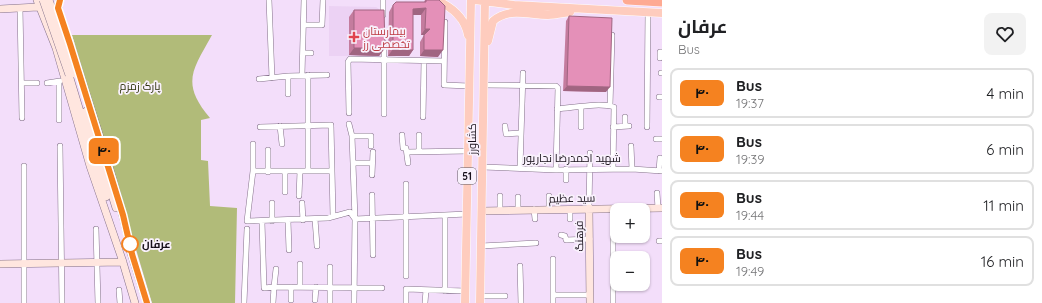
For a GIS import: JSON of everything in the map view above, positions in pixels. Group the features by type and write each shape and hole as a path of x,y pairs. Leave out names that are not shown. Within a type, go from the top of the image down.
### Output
{"highway":[{"path":"627,0 662,2"}],"main road":[{"path":"43,0 113,222 135,303"},
{"path":"49,0 67,77"},
{"path":"60,0 58,8 123,215 132,254"},
{"path":"436,0 455,10 467,28 470,49"},
{"name":"51","path":"470,49 471,0"},
{"path":"475,0 511,2"},
{"name":"کشاورز","path":"480,299 484,85 482,0"},
{"path":"496,0 587,10 662,13"},
{"path":"39,6 67,77 132,254 147,303"},
{"path":"0,9 39,6 51,6 58,8"},
{"path":"484,71 491,26 498,16 511,12 548,15 587,10"},
{"name":"کشاورز","path":"465,303 470,49"},
{"name":"فرهنگ","path":"589,208 590,299"},
{"name":"سید عظیم","path":"482,211 610,208"},
{"path":"0,264 123,262"}],"street":[{"path":"269,0 272,78"},
{"path":"304,0 303,53 308,125 308,171"},
{"path":"304,25 322,25 323,0"},
{"path":"383,0 383,22"},
{"path":"20,8 22,118"},
{"path":"647,126 648,12"},
{"path":"445,22 444,86 469,86"},
{"path":"610,106 612,35"},
{"path":"384,37 384,114"},
{"path":"303,53 311,53"},
{"path":"348,114 349,61 444,61"},
{"path":"423,117 424,61"},
{"path":"520,168 523,73"},
{"path":"259,79 288,76 327,75"},
{"path":"288,76 288,94"},
{"path":"47,82 67,77 59,120"},
{"path":"22,83 37,83"},
{"path":"484,85 556,86 558,88 556,170"},
{"path":"557,109 581,108 587,106 610,106 615,109 613,127 613,169"},
{"path":"581,108 581,127"},
{"path":"613,127 627,126 625,117"},
{"path":"349,124 352,136 355,219 354,303"},
{"path":"260,127 331,125 332,216"},
{"path":"280,126 282,144"},
{"path":"505,126 506,134 521,133"},
{"path":"402,135 403,148 406,148 408,163"},
{"path":"419,135 419,152"},
{"path":"352,136 371,136 371,146"},
{"path":"253,144 253,171 247,221 262,222 315,219 350,212 355,219"},
{"path":"60,146 62,303"},
{"path":"631,146 632,169"},
{"path":"268,150 268,172"},
{"path":"407,152 468,151"},
{"path":"372,175 373,152"},
{"name":"فرهنگ","path":"589,208 590,153"},
{"path":"660,158 661,171"},
{"path":"353,164 372,163"},
{"path":"24,166 24,303"},
{"name":"شهید احمدرضا نجارپور","path":"483,167 556,170 632,169 661,171"},
{"path":"566,170 566,180"},
{"path":"253,171 332,171"},
{"path":"285,172 285,192"},
{"path":"299,196 300,172"},
{"path":"406,184 406,276"},
{"path":"657,193 660,208"},
{"path":"372,195 373,255"},
{"path":"500,196 500,210"},
{"path":"549,196 549,209"},
{"path":"518,197 518,210"},
{"path":"272,203 272,221"},
{"path":"302,203 303,220"},
{"path":"570,209 570,219"},
{"path":"534,210 535,219"},
{"path":"355,219 467,214"},
{"path":"445,215 445,291"},
{"path":"315,219 317,246"},
{"path":"288,221 289,250"},
{"path":"262,222 264,288 382,288"},
{"path":"96,229 98,303"},
{"path":"244,303 247,229"},
{"path":"561,235 565,236 566,240 590,239"},
{"path":"481,246 536,243"},
{"path":"612,243 613,303"},
{"path":"553,259 553,303"},
{"path":"300,264 300,287"},
{"path":"520,266 521,303"},
{"path":"330,267 330,303"},
{"path":"273,303 276,269"},
{"path":"315,300 316,287"},
{"path":"290,300 291,288"},
{"path":"406,303 406,289 465,291"},
{"path":"119,290 120,303"},
{"path":"425,303 426,290"},
{"path":"553,295 590,299"},
{"path":"480,299 505,296"}],"shaded area":[{"name":"بیمارستان تخصصی رز","path":"329,6 376,7 379,9 379,56 329,56"}],"green space":[{"name":"پارک زمزم","path":"72,35 212,35 195,68 193,86 195,95 210,118 201,120 201,160 208,161 210,206 237,208 235,303 152,303"}],"building":[{"path":"426,0 439,0 445,6 443,50 424,50 424,35 430,29 425,29 426,8 413,9 413,50 393,49 393,5 396,2 426,2"},
{"path":"354,10 384,10 385,48 354,48"},
{"path":"569,16 612,18 610,87 567,86"}],"bus line":[{"name":"۴۰","path":"60,0 58,8 123,215 132,254 147,303"}],"place":[{"name":"بیمارستان تخصصی رز","path":"354,37"},
{"name":"عرفان","path":"130,244"}]}
